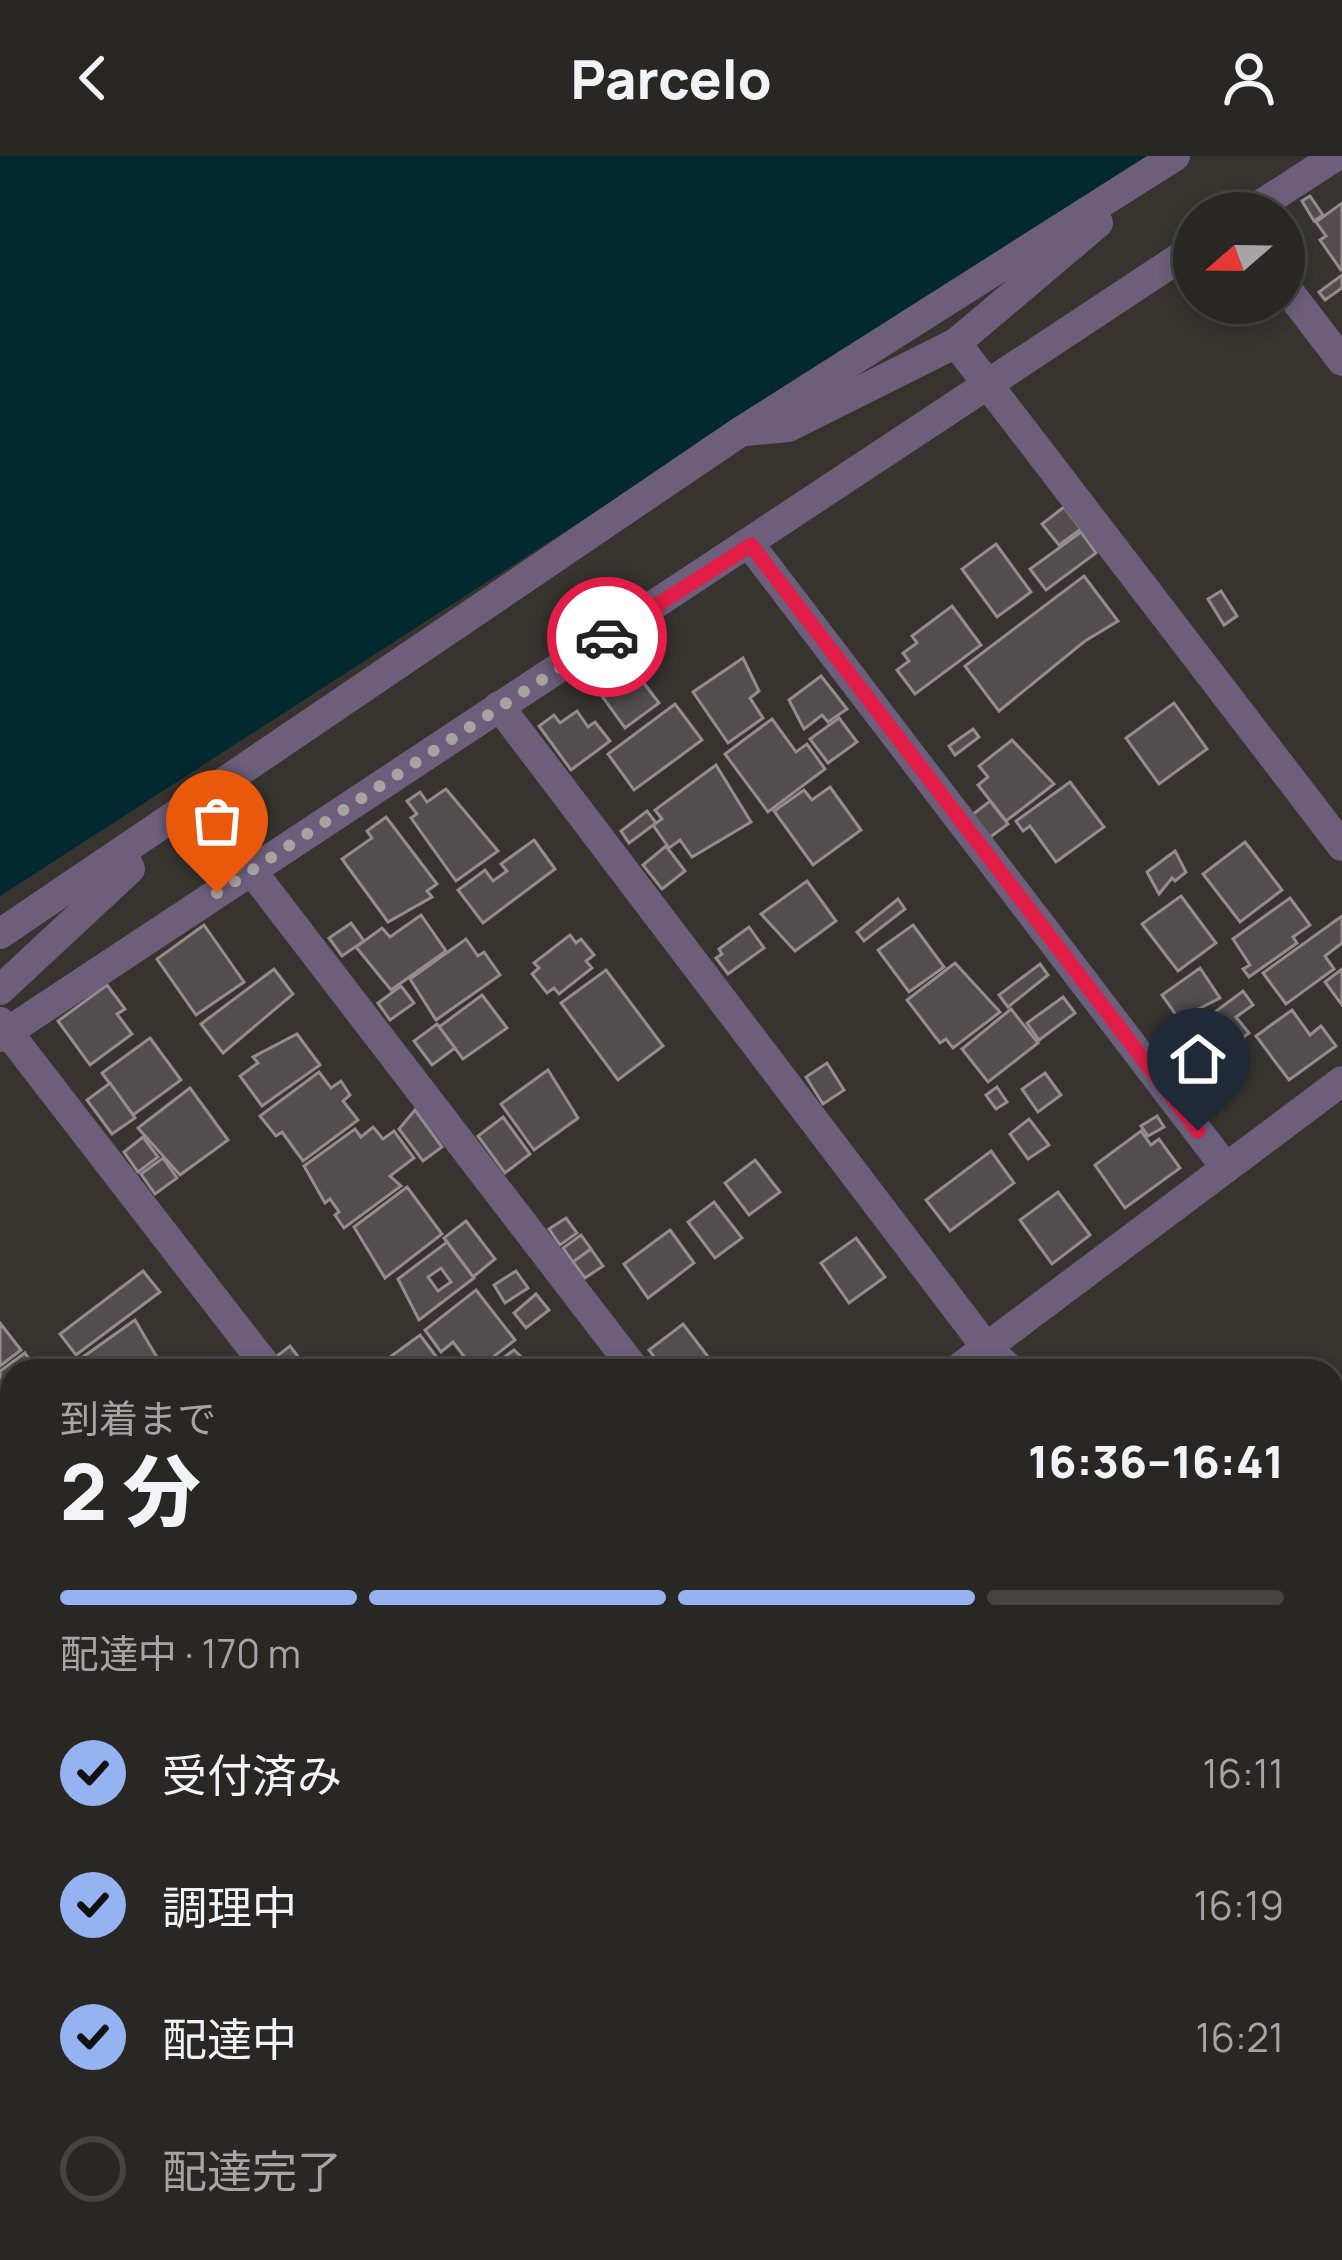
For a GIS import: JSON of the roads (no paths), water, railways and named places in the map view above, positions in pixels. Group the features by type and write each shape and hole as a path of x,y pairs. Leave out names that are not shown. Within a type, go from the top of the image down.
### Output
{"street":[{"path":"0,934 740,432 1175,156"},
{"path":"1280,192 1336,156"},
{"path":"740,432 788,427 956,343 1096,226 1125,188"},
{"path":"261,1359 3,1030 751,545 1173,262"},
{"path":"1305,313 1342,362"},
{"path":"956,343 1342,846"},
{"path":"751,545 1226,1168"},
{"path":"499,706 999,1359"},
{"path":"0,990 130,869 122,853"},
{"path":"251,870 627,1359"},
{"path":"971,1359 1342,1081"}],"water":[{"path":"0,156 1147,156 0,896"}]}
